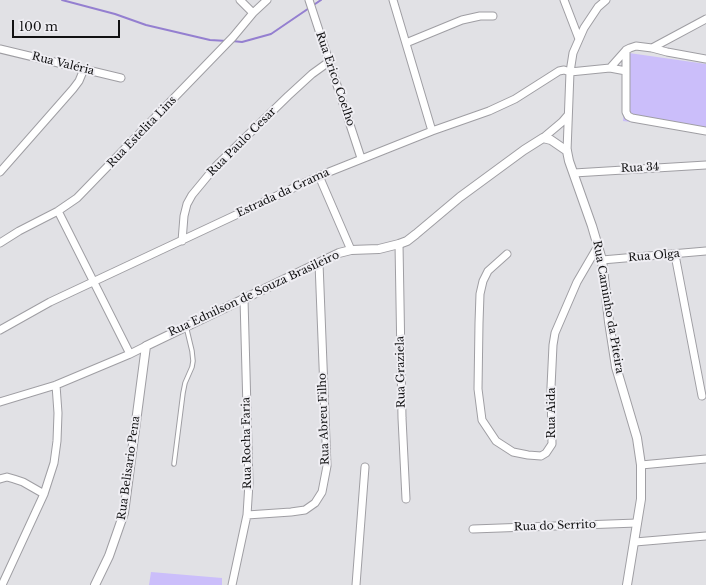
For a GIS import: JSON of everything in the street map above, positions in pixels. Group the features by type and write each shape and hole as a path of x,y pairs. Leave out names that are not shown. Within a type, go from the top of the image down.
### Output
{"street":[{"path":"240,0 253,13"},
{"name":"Rua Estelita Lins","path":"0,243 19,231 58,212 77,198 233,38 253,13 267,0"},
{"name":"Rua Erico Coelho","path":"309,0 361,158"},
{"path":"393,0 432,131"},
{"path":"564,0 579,39"},
{"path":"595,0 598,7"},
{"name":"Rua Caminho da Piteira","path":"606,0 598,7 584,28 573,53 570,72 567,151 602,260 612,349 637,438 641,466 641,499 628,585"},
{"path":"406,43 462,20 480,16 493,16"},
{"path":"652,48 706,19"},
{"path":"610,68 626,50 636,46 706,59"},
{"path":"626,50 626,112 628,116 632,118 706,131"},
{"name":"Rua Valéria","path":"1,51 121,78"},
{"name":"Rua Paulo Cesar","path":"182,241 184,216 187,204 192,195 216,166 288,96 312,74 330,61"},
{"name":"Estrada da Grama","path":"0,330 50,302 319,176 361,158 489,111 515,99 559,71 564,70 570,72 610,68 626,71"},
{"path":"0,172 73,89 82,76 84,69"},
{"path":"567,151 556,143 543,138 568,115"},
{"name":"Rua Ednilson de Souza Brasileiro","path":"0,402 56,385 130,354 339,253 351,250 379,248 406,241 465,193 543,138"},
{"name":"Rua 34","path":"574,173 706,165"},
{"path":"319,176 351,250"},
{"path":"58,212 130,354"},
{"name":"Rua Graziela","path":"399,244 402,418 406,499"},
{"name":"Rua Aida","path":"507,254 488,271 483,281 480,294 478,389 482,420 496,441 513,452 528,456 540,456 546,453 552,444 551,387 555,333 577,282 598,246"},
{"name":"Rua Olga","path":"602,260 675,255 706,251"},
{"path":"675,255 702,396"},
{"name":"Rua Abreu Filho","path":"247,515 305,510 315,503 322,492 327,466 319,263"},
{"name":"Rua Rocha Faria","path":"232,585 247,515 249,483 244,299"},
{"name":"Rua Belisario Pena","path":"95,585 109,556 124,513 146,346"},
{"path":"2,585 44,494 54,463 57,441 58,413 56,385"},
{"path":"641,466 706,460"},
{"path":"356,585 365,467"},
{"path":"0,479 7,477 23,482 44,494"},
{"name":"Rua do Serrito","path":"473,529 637,523"},
{"path":"635,542 706,536"}],"lane":[{"path":"174,464 183,393 193,361 186,326"}],"shaded area":[{"path":"629,53 706,64 706,132 623,121"},
{"path":"151,572 222,578 222,585 149,585"}],"waterway":[{"path":"62,0 115,14 146,25 210,40 227,41"},
{"path":"232,41 242,42 271,34 321,0"}]}
